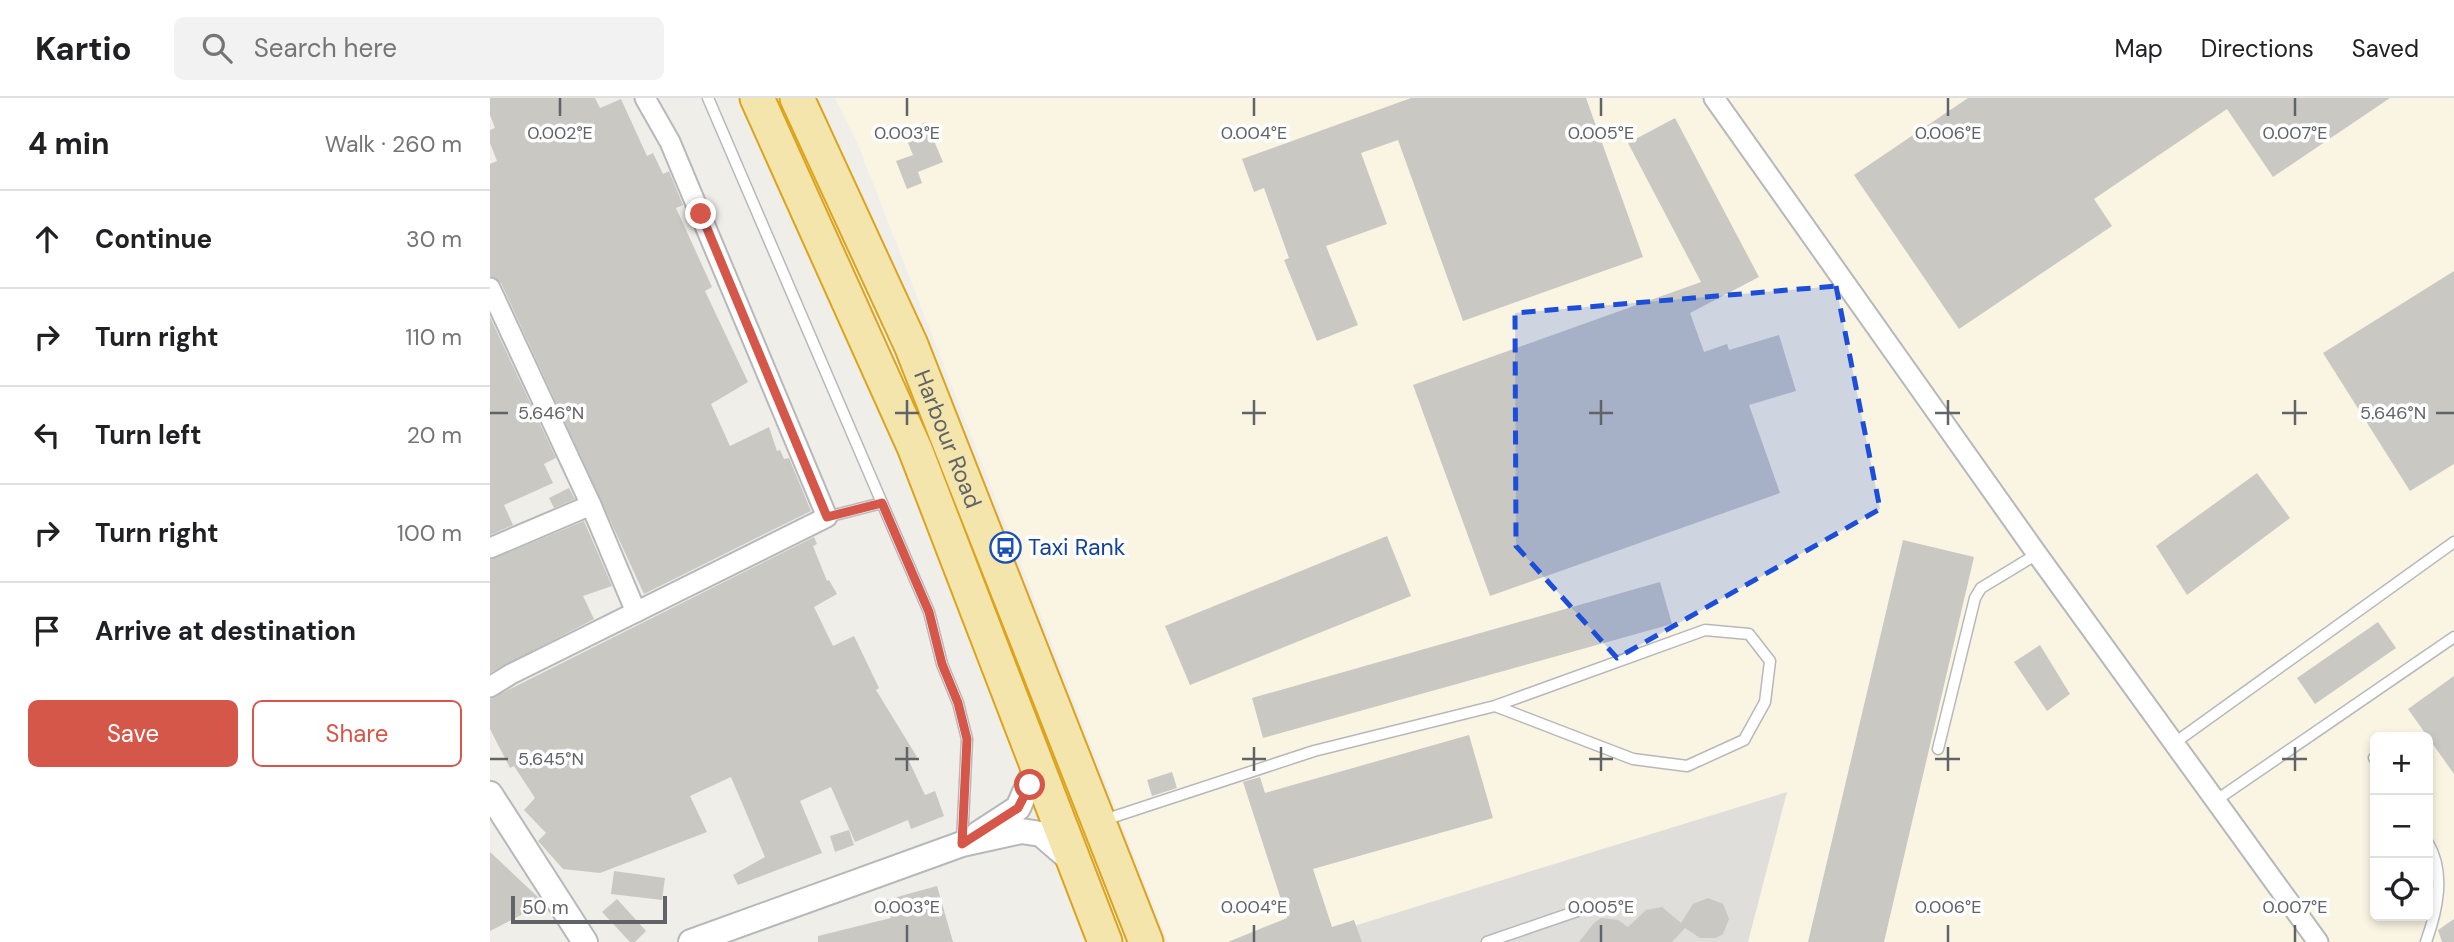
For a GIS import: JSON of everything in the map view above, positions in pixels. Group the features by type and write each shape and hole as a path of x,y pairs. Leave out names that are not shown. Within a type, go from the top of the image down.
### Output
{"highway":[{"name":"Harbour Road","path":"757,98 915,449 1105,942"},
{"name":"Harbour Road","path":"797,98 911,345 1146,942"}],"street":[{"path":"490,687 827,517 675,154 645,98"},
{"path":"1714,98 2000,499 2036,555 2318,942"},
{"path":"490,288 591,505 636,612"},
{"path":"490,548 591,505"},
{"path":"962,844 1018,808 1037,765"},
{"path":"490,794 587,939"},
{"path":"691,942 728,937 962,844 1021,831 1041,834 1075,863"}],"lane":[{"path":"708,98 929,612 942,664 958,703 967,739 962,844"},
{"path":"827,517 882,503"},
{"path":"2173,744 2454,542"},
{"path":"1938,749 1975,598 1981,588 2036,555"},
{"path":"1100,822 1314,751 1495,706 1705,630 1749,634 1770,661 1765,702 1744,740 1687,766 1633,759 1495,706"},
{"path":"2214,801 2454,637"},
{"path":"2426,942 2439,891 2433,852"},
{"path":"1487,942 1586,908"}],"highlighted area":[{"path":"1836,286 1880,509 1617,658 1516,546 1515,313"}],"shaded area":[{"path":"835,98 2454,98 2454,942 1168,942 857,142"},
{"path":"1787,792 1748,942 1302,942"}],"building":[{"path":"490,98 595,98 600,108 621,99 647,156 653,153 663,174 669,171 683,205 676,208 712,287 705,291 748,382 711,404 730,446 769,427 777,451 780,450 784,459 789,458 811,511 644,594 501,283 490,276 490,164 497,161 490,143 490,130 495,128 490,115"},
{"path":"1411,98 1586,98 1643,257 1463,321 1398,140 1361,153 1387,224 1326,246 1358,325 1317,341 1284,260 1289,258 1264,188 1254,192 1242,159"},
{"path":"1968,98 2390,98 2273,177 2227,109 2094,199 2112,226 1959,329 1854,175"},
{"path":"1675,118 1759,277 1690,313 1704,352 1727,344 1729,350 1779,335 1796,391 1749,405 1780,493 1490,596 1413,385 1701,282 1628,143"},
{"path":"926,122 943,162 918,172 922,183 907,189 896,161 913,155 903,131"},
{"path":"2454,271 2454,464 2410,491 2323,353"},
{"path":"490,317 556,458 544,464 553,483 504,505 513,525 490,535"},
{"path":"2257,473 2290,518 2187,595 2156,546"},
{"path":"569,488 575,499 554,508 549,498"},
{"path":"584,521 612,586 583,596 594,619 490,673 490,560"},
{"path":"1387,536 1411,596 1190,685 1165,626"},
{"path":"814,537 817,544 813,546 827,581 829,580 837,594 814,607 833,646 854,636 879,688 876,690 917,757 909,761 925,795 935,791 944,816 911,829 908,820 855,842 831,787 800,801 822,853 738,885 733,875 765,857 731,777 690,796 707,832 600,873 563,869 538,841 546,833 524,810 535,798 514,766 510,768 490,729 490,699"},
{"path":"1903,540 1974,557 1884,942 1808,942"},
{"path":"1660,582 1672,624 1263,738 1252,698"},
{"path":"2378,622 2396,648 2315,704 2297,678"},
{"path":"2040,645 2070,694 2047,711 2014,662"},
{"path":"2454,676 2454,774 2433,744 2433,732 2424,732 2408,709"},
{"path":"1469,735 1493,818 1313,869 1332,927 1354,920 1362,942 1228,942 1287,918 1243,782 1260,777 1265,793"},
{"path":"1172,772 1177,788 1152,796 1147,780"},
{"path":"849,830 854,845 835,852 830,836"},
{"path":"490,852 539,898 523,914 490,931"},
{"path":"614,871 665,878 662,900 611,894"},
{"path":"937,886 953,942 818,942 818,936 891,918 886,900"},
{"path":"1708,898 1723,904 1729,919 1723,934 1716,938 1700,938 1685,928 1672,942 1579,942 1601,918 1618,920 1628,927 1646,910 1662,907 1681,923 1693,904"},
{"path":"617,899 646,931 635,942 630,942 602,912"},
{"path":"2454,919 2454,942 2442,942 2438,930"}],"place":[{"name":"Taxi Rank","path":"1005,547"}],"route":[{"path":"701,214 827,517 882,503 929,612 942,664 958,703 967,739 962,844 1018,808 1030,785"}]}
